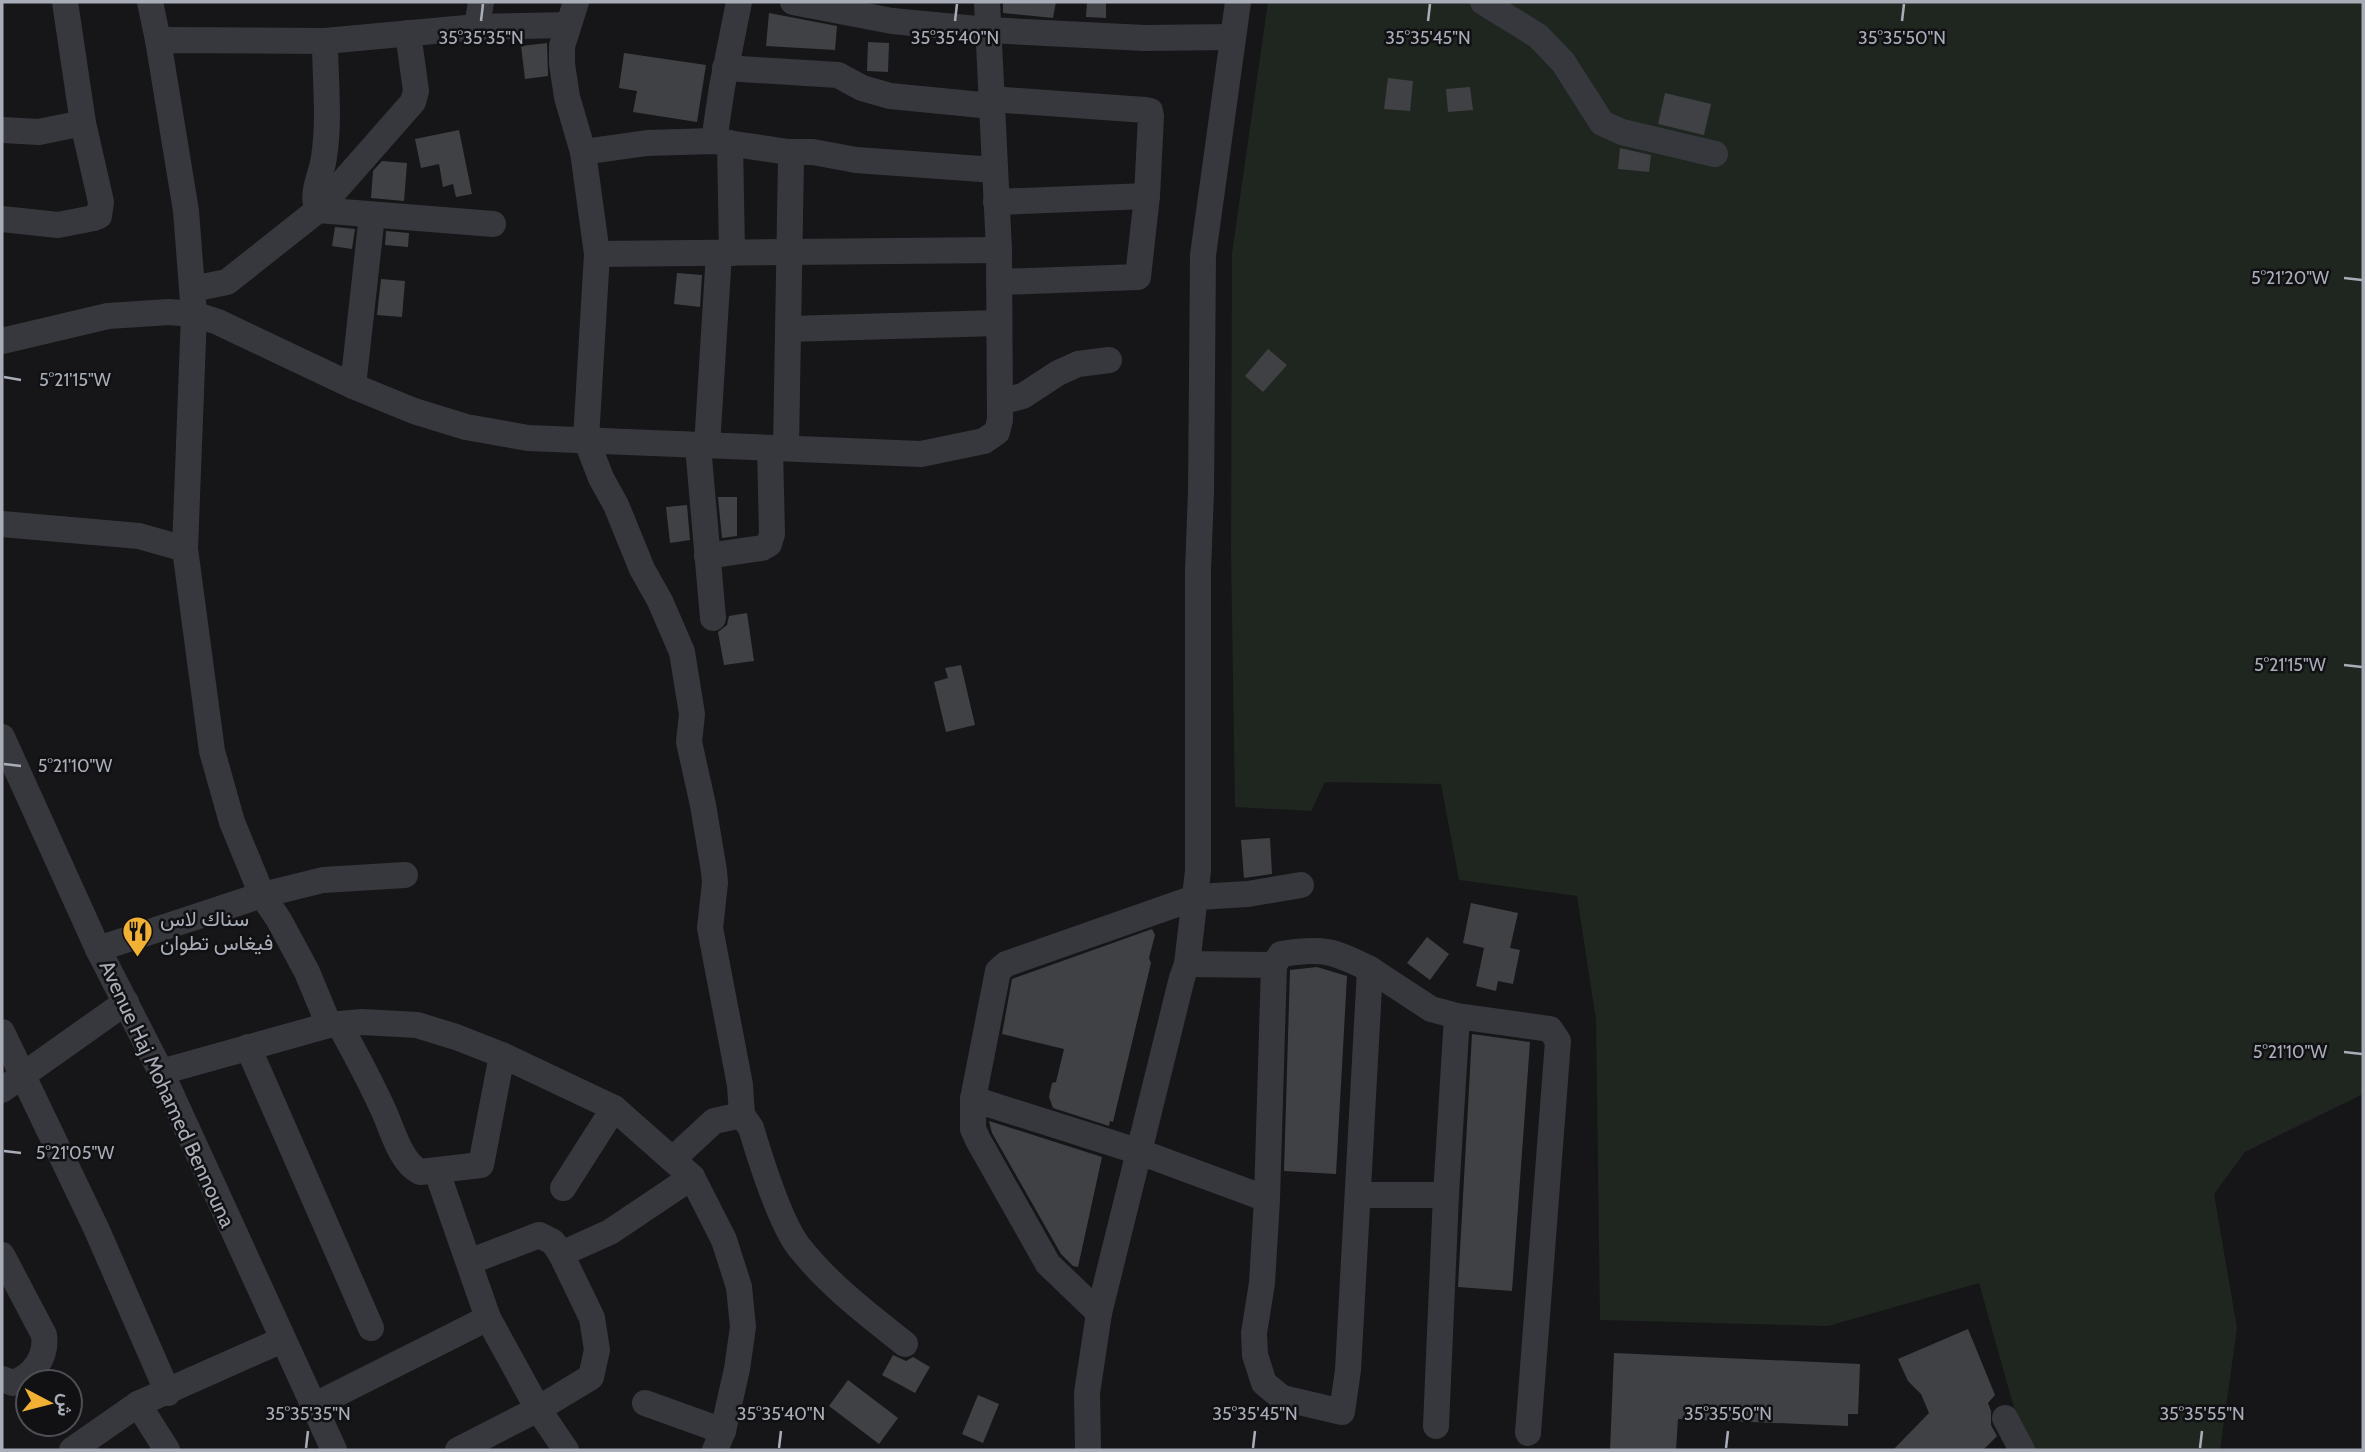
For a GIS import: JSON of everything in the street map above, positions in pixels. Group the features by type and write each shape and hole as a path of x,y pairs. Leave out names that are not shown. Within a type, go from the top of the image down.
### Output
{"street":[{"path":"2,219 58,225 99,216 101,202 83,123 65,2"},
{"path":"150,2 186,211 193,302 185,549 212,751 232,822 262,895 279,920 334,1025 382,1106 402,1151 417,1171 438,1172 481,1165 502,1055"},
{"path":"713,618 702,446 726,253 722,142 725,68 739,2"},
{"path":"793,2 892,21 988,30 1144,38 1232,37"},
{"path":"193,302 239,332 353,386 414,411 466,427 528,438 921,454 964,446 995,435 999,425 1000,402 999,250 987,2"},
{"path":"1088,1450 1087,1393 1099,1313 1187,964 1197,898 1200,299 1203,255 1238,2"},
{"path":"1483,2 1538,36 1563,62 1602,123 1622,132 1715,154"},
{"path":"158,40 325,41 408,33 479,14 572,14 562,46 562,64 567,97 583,152 597,254 586,439 642,569 660,601 682,652 692,714 689,742 714,871 710,928 740,1085 743,1115 751,1128 781,1212 797,1245 844,1296 905,1344"},
{"path":"2,341 108,316 169,312 193,302 227,282 318,210 413,102 416,91 408,33"},
{"path":"318,210 314,196 326,146 325,41"},
{"path":"725,68 838,75 862,88 890,96 1150,111 1147,196 1138,278 999,282"},
{"path":"2,130 39,132 83,123"},
{"path":"583,152 647,143 722,142 856,159 995,170"},
{"path":"707,556 762,548 769,544 772,534 788,329 791,159 788,152"},
{"path":"996,202 1147,196"},
{"path":"318,210 493,224"},
{"path":"353,386 372,215"},
{"path":"597,254 999,250"},
{"path":"788,329 999,323"},
{"path":"1000,402 1023,396 1058,373 1078,365 1109,360"},
{"path":"139,536 186,513"},
{"path":"2,524 139,536 185,549"},
{"name":"Avenue Haj Mohamed Bennouna","path":"2,737 98,950 161,1072 334,1450"},
{"path":"98,950 262,895 323,880 405,875"},
{"path":"1099,1313 1048,1264 974,1129 973,1099 998,971 1006,964 1197,898 1248,894 1301,885"},
{"path":"1370,969 1348,1370 1342,1412 1282,1398 1264,1383 1255,1355 1254,1333 1262,1283 1267,1199 1274,965 1281,954 1304,950 1336,952 1370,969 1431,1009 1457,1016 1550,1030 1558,1041 1528,1433"},
{"path":"1187,964 1274,965"},
{"path":"12,1083 126,1002"},
{"path":"1436,1426 1457,1016"},
{"path":"161,1072 334,1025 362,1022 417,1025 502,1055 614,1108 682,1168 724,1240 742,1305 743,1327 738,1358 719,1441 645,1403"},
{"path":"2,1032 12,1083 96,1228 168,1393"},
{"path":"247,1047 371,1328"},
{"path":"973,1099 1140,1152 1267,1199"},
{"path":"563,1188 614,1108"},
{"path":"561,1254 610,1232 682,1168 714,1121 743,1115"},
{"path":"438,1172 488,1318 538,1409 566,1450"},
{"path":"1357,1195 1446,1195"},
{"path":"458,1450 538,1409 591,1377 596,1362 597,1341 592,1318 553,1242 540,1235 469,1262"},
{"path":"2,1255 44,1335 45,1345 39,1363 26,1376 13,1383 2,1379"},
{"path":"313,1406 488,1318"},
{"path":"72,1450 138,1404 168,1393 282,1340"},
{"path":"138,1404 167,1450"},
{"path":"2006,1418 2022,1450"}],"shaded area":[{"path":"1268,2 2363,2 2363,1094 2245,1152 2214,1194 2237,1328 2220,1450 2035,1450 2016,1415 1979,1283 1828,1326 1600,1320 1596,1020 1577,896 1459,880 1441,784 1325,782 1311,811 1235,807 1231,552 1232,253"}],"building":[{"path":"1003,2 1056,2 1053,18 1003,13"},
{"path":"1087,2 1106,2 1106,18 1086,17"},
{"path":"769,13 837,26 835,50 766,46"},
{"path":"868,42 889,43 888,72 867,71"},
{"path":"547,43 548,76 525,79 521,46"},
{"path":"624,53 706,65 697,122 633,112 637,91 619,88"},
{"path":"1388,78 1413,81 1410,111 1384,109"},
{"path":"1470,87 1473,110 1448,112 1446,89"},
{"path":"1665,93 1711,104 1704,135 1658,124"},
{"path":"459,130 472,194 456,197 453,184 443,187 439,164 421,168 415,139"},
{"path":"1620,148 1651,155 1649,172 1618,169"},
{"path":"382,161 407,163 404,201 371,198 373,171"},
{"path":"335,227 355,229 352,249 332,246"},
{"path":"386,231 409,233 408,247 385,245"},
{"path":"677,273 702,275 700,307 674,304"},
{"path":"381,279 405,281 402,317 377,315"},
{"path":"1268,349 1287,365 1263,392 1245,376"},
{"path":"718,497 737,497 737,536 722,538"},
{"path":"687,505 690,540 670,543 666,507"},
{"path":"747,613 754,661 724,665 718,632 727,625 729,616"},
{"path":"961,665 975,725 946,732 934,682 948,678 945,668"},
{"path":"1270,838 1272,874 1244,878 1241,840"},
{"path":"1471,903 1518,913 1510,948 1520,950 1513,984 1498,981 1496,991 1476,986 1484,948 1463,943"},
{"path":"1152,929 1155,935 1149,958 1151,963 1113,1122 1110,1121 1109,1126 1053,1108 1049,1097 1052,1083 1056,1082 1064,1049 1002,1034 1012,979"},
{"path":"1427,937 1449,954 1430,980 1407,963"},
{"path":"1317,967 1347,976 1336,1174 1284,1171 1290,970"},
{"path":"1472,1034 1530,1042 1512,1291 1458,1287"},
{"path":"989,1121 1102,1157 1078,1267 1073,1266 1061,1254 992,1133"},
{"path":"1968,1329 1995,1395 1988,1403 1991,1425 1997,1436 1983,1450 1893,1450 1929,1413 1921,1394 1908,1381 1898,1359"},
{"path":"1614,1353 1860,1364 1858,1414 1848,1414 1848,1426 1678,1419 1676,1450 1610,1450"},
{"path":"893,1355 906,1361 913,1357 930,1367 915,1393 882,1375"},
{"path":"848,1380 898,1418 879,1444 829,1406"},
{"path":"978,1395 999,1404 983,1443 962,1434"}],"place":[{"name":"سناك لاس فيغاس تطوان","path":"137,958"}]}
